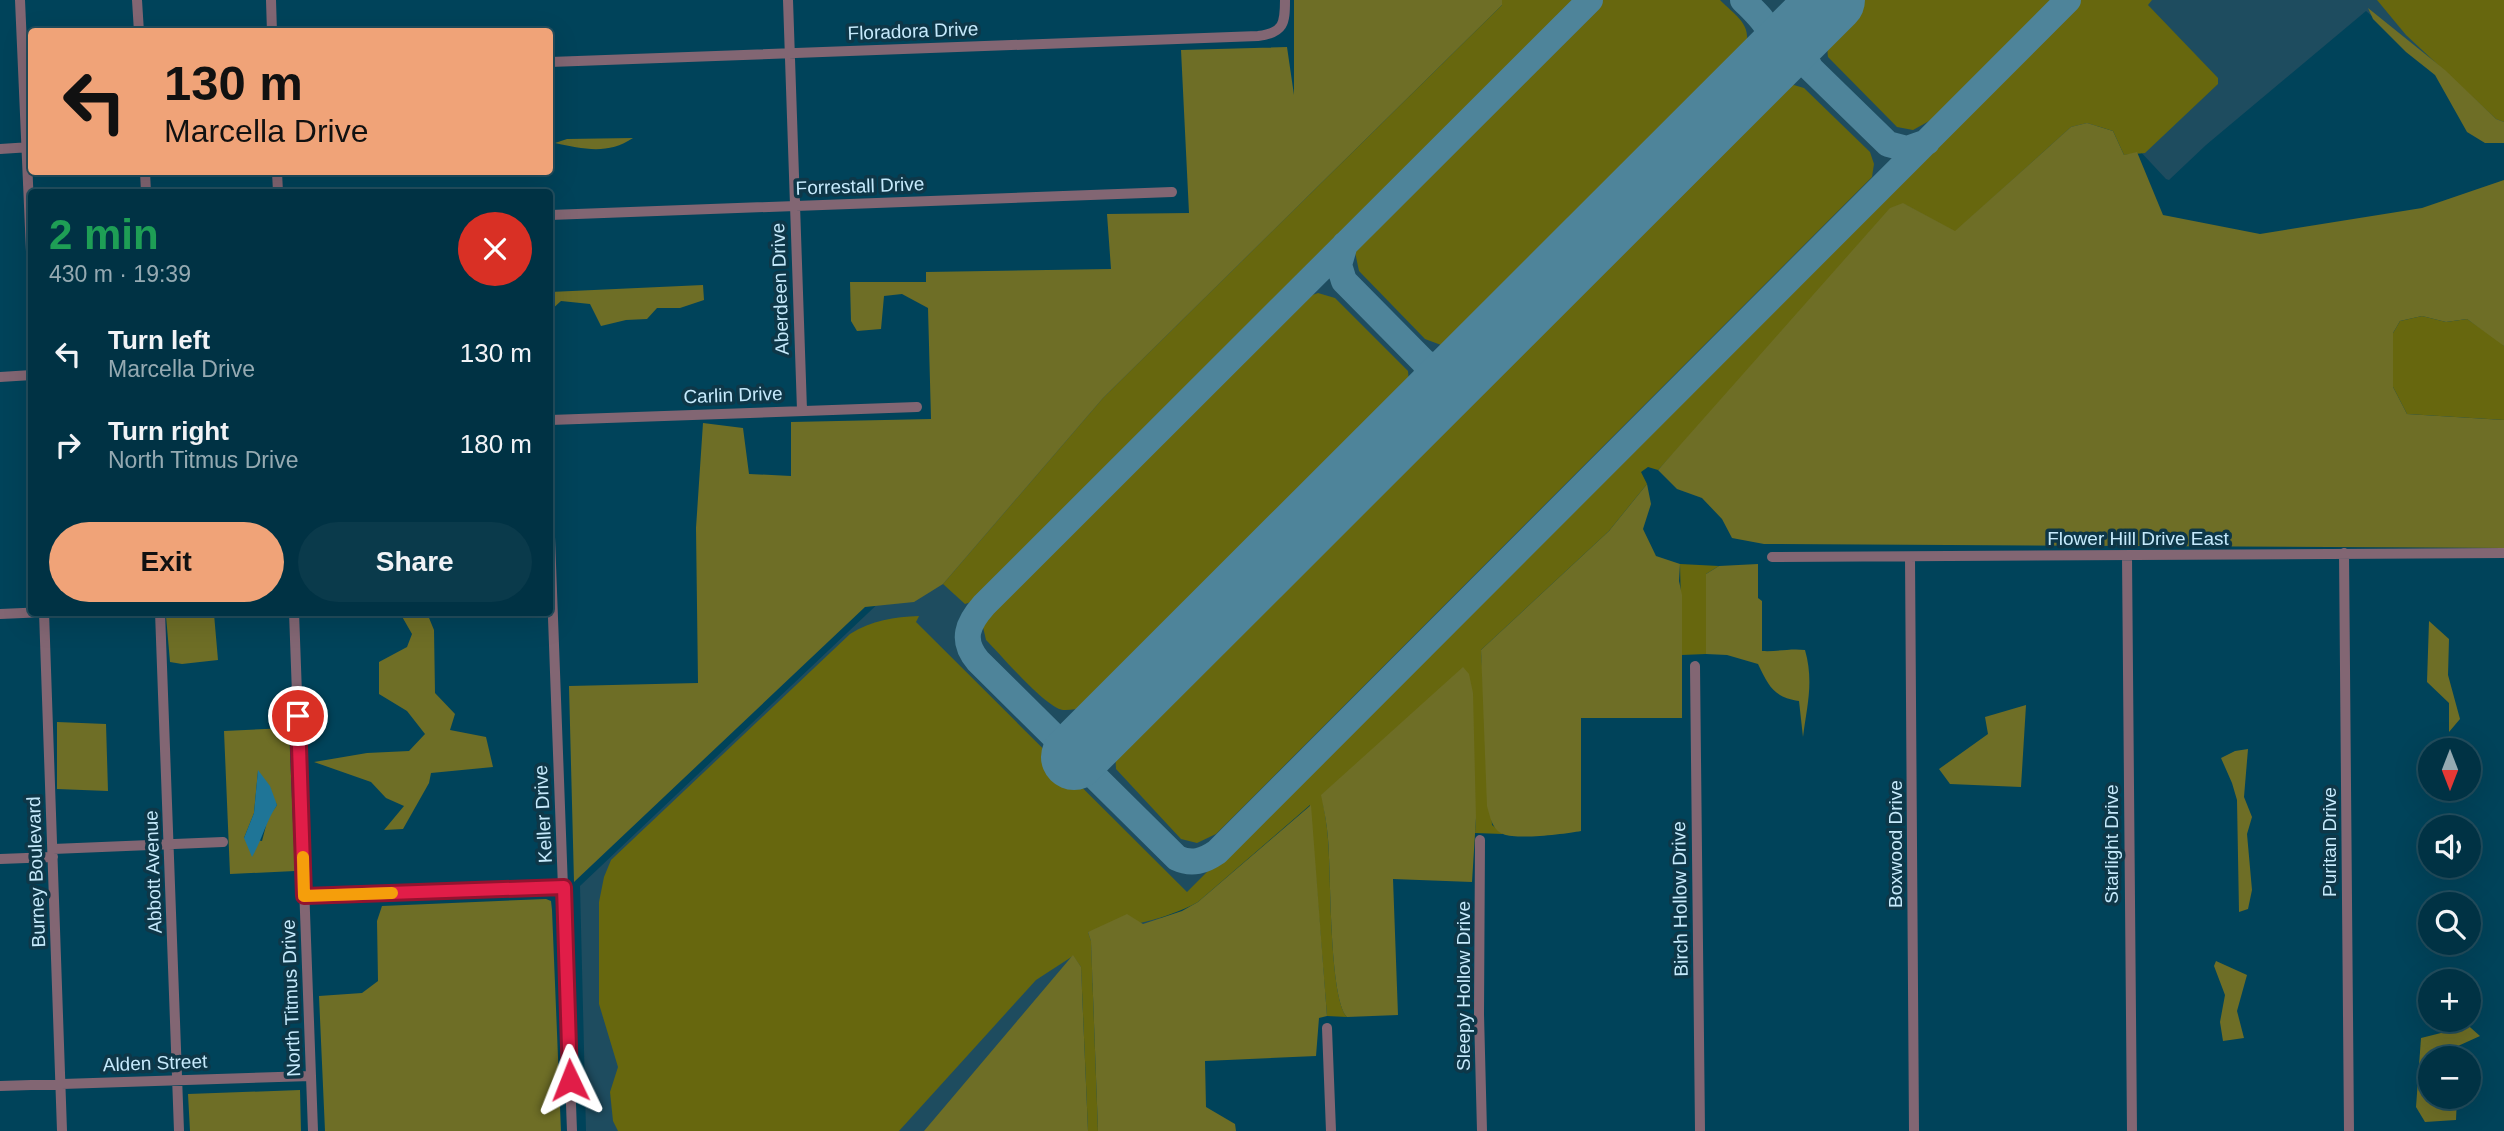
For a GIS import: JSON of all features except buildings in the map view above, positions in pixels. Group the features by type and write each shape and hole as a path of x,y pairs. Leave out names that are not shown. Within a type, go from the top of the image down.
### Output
{"street":[{"path":"20,0 28,131"},
{"path":"137,0 139,28"},
{"path":"271,0 272,28"},
{"name":"Aberdeen Drive","path":"788,0 802,410"},
{"name":"Floradora Drive","path":"553,62 1258,36 1277,31 1285,19 1285,0"},
{"path":"0,149 28,147"},
{"name":"Forrestall Drive","path":"553,215 1172,192"},
{"path":"0,377 28,375"},
{"name":"Carlin Drive","path":"553,420 917,407"},
{"name":"Flower Hill Drive East","path":"1772,557 2504,552"},
{"name":"Puritan Drive","path":"2344,553 2349,1131"},
{"name":"Boxwood Drive","path":"1910,556 1914,1131"},
{"name":"Starlight Drive","path":"2127,556 2132,1131"},
{"path":"0,614 28,613"},
{"name":"Burney Boulevard","path":"45,616 62,1131"},
{"name":"Abbott Avenue","path":"160,616 179,1131"},
{"name":"North Titmus Drive","path":"294,616 313,1131"},
{"name":"Keller Drive","path":"552,616 572,1131"},
{"name":"Birch Hollow Drive","path":"1695,666 1700,1131"},
{"name":"Sleepy Hollow Drive","path":"1480,840 1479,1014 1482,1131"},
{"path":"0,859 223,842"},
{"path":"304,896 564,887"},
{"path":"1327,1027 1331,1131"},
{"name":"Alden Street","path":"0,1086 311,1076"}],"shaded area":[{"path":"1294,0 1502,0 1502,5 1103,398 943,584 914,602 865,607 574,882 569,686 698,683 696,528 703,423 743,428 749,474 791,476 791,422 931,419 928,308 902,294 884,296 881,329 857,331 851,321 850,282 926,282 926,272 1111,269 1107,214 1189,213 1181,50 1287,47 1294,95"},
{"path":"1502,0 1574,0 974,601 965,604 943,584 1103,398 1502,5"},
{"path":"1515,0 2504,0 2504,130 2366,11 2206,145 2169,180 2111,120 1907,204 938,1131 586,1131 580,886"},
{"path":"1601,0 1720,0 1739,18 1746,29 1747,44 1744,54 1460,339 1441,345 1425,339 1359,271 1355,252 1361,240"},
{"path":"1862,0 2052,0 1931,120 1913,130 1897,127 1828,57 1829,39 1833,32"},
{"path":"2080,0 2152,0 2148,5 2218,78 2218,84 2145,153 2124,155 2113,131 2087,123 2071,127 1955,232 1904,204 1658,470 1648,467 1641,472 1647,484 1609,531 1481,650 1492,825 1503,834 1475,833 1476,818 1365,757 1322,795 1328,839 1334,961 1341,1005 1347,1017 1327,1016 1310,805 1198,902 1158,918 1088,932 1091,941 1098,1131 1088,1131 1081,967 1073,956 1036,980 899,1131 618,1131 613,1121 610,1092 618,1067 599,1004 599,902 611,860 850,634 883,620 919,616 916,622 1187,892 1620,458 1625,459 1633,452 1632,446"},
{"path":"2377,0 2504,0 2504,122 2496,119 2406,35"},
{"path":"2368,8 2445,70 2496,119 2504,122 2504,143 2485,143 2467,132 2435,75 2406,52 2373,19"},
{"path":"1787,83 1804,88 1870,152 1874,164 1872,177 1216,834 1197,843 1181,839 1116,769 1115,751 1125,735 1771,91"},
{"path":"2087,123 2113,131 2124,155 2137,152 2163,215 2260,234 2422,208 2504,180 2504,346 2467,319 2446,322 2422,316 2400,321 2393,333 2393,387 2407,414 2504,420 2504,548 1764,544 1732,538 1722,519 1702,498 1677,489 1658,470 1890,208 1903,203 1955,231 2071,127"},
{"path":"633,138 605,149 585,149 555,143 567,139"},
{"path":"703,285 704,300 680,308 657,308 647,319 626,320 601,326 590,304 561,301 553,308 553,292"},
{"path":"1318,293 1335,298 1408,371 1409,383 1401,396 1100,701 1072,710 1055,707 986,640 983,627 987,613 1304,298"},
{"path":"2422,316 2446,322 2467,319 2501,342 2504,346 2504,420 2407,414 2393,387 2393,333 2400,321"},
{"path":"1647,484 1651,504 1643,529 1656,556 1680,564 1682,718 1581,718 1581,831 1530,836 1503,834 1494,826 1487,806 1481,650 1609,531"},
{"path":"1680,564 1719,566 1706,574 1706,654 1682,655"},
{"path":"1758,564 1758,598 1762,601 1762,651 1805,650 1809,683 1803,737 1799,701 1784,697 1773,690 1758,664 1727,655 1706,654 1706,574 1719,566"},
{"path":"166,616 214,616 218,660 182,664 170,662"},
{"path":"402,616 428,616 434,630 435,693 455,714 450,730 486,737 493,767 431,773 429,783 403,829 384,830 404,806 386,798 371,782 314,762 367,753 409,751 425,734 407,711 379,694 379,662 407,647 412,634"},
{"path":"2429,621 2449,639 2448,675 2460,719 2449,732 2449,703 2427,682"},
{"path":"1463,667 1469,674 1473,693 1476,818 1472,882 1393,879 1398,1015 1347,1017 1341,1005 1334,961 1328,839 1321,795"},
{"path":"2026,705 2021,787 1950,784 1939,769 1988,734 1985,717"},
{"path":"57,722 106,724 108,791 57,789"},
{"path":"289,728 295,871 230,874 224,731","holes":["258,771 277,805 268,818 262,841 244,838 254,813"]},
{"path":"2248,749 2244,797 2252,817 2247,834 2252,890 2248,909 2239,912 2237,800 2221,758 2235,751"},
{"path":"258,770 270,786 277,805 252,857 244,838 254,813"},
{"path":"1311,805 1327,1016 1319,1018 1316,1056 1205,1061 1206,1107 1235,1124 1236,1131 1098,1131 1091,941 1088,932 1127,914 1143,924 1182,911 1198,902"},
{"path":"546,899 551,901 552,910 561,1131 325,1131 319,996 362,993 378,981 377,921 382,906"},
{"path":"1073,955 1081,967 1088,1131 924,1131"},
{"path":"2216,961 2247,975 2237,1011 2244,1038 2223,1041 2220,1022 2225,995 2214,966"},
{"path":"2445,1032 2476,1032 2480,1036 2458,1046 2420,1046 2421,1038"},
{"path":"2418,1079 2418,1109 2456,1109 2456,1120 2425,1122 2416,1107"},
{"path":"300,1090 301,1131 190,1131 188,1094"}],"taxiway":[{"path":"1590,0 984,605 970,625 969,646 978,661 1177,858 1198,861 1217,852 2068,0"},
{"path":"1743,0 1768,29 1770,44 1765,66"},
{"path":"1811,21 1804,45 1805,57 1811,69 1888,144 1907,149 1927,142"},
{"path":"1345,244 1339,265 1344,281 1423,361 1445,369 1469,363"},
{"path":"1423,361 1430,379 1428,397 1423,409"}],"runway":[{"path":"1074,757 1832,0"}],"slow traffic":[{"path":"303,857 304,896 392,893"}],"route":[{"path":"298,716 304,896 564,887 570,1080"}]}
